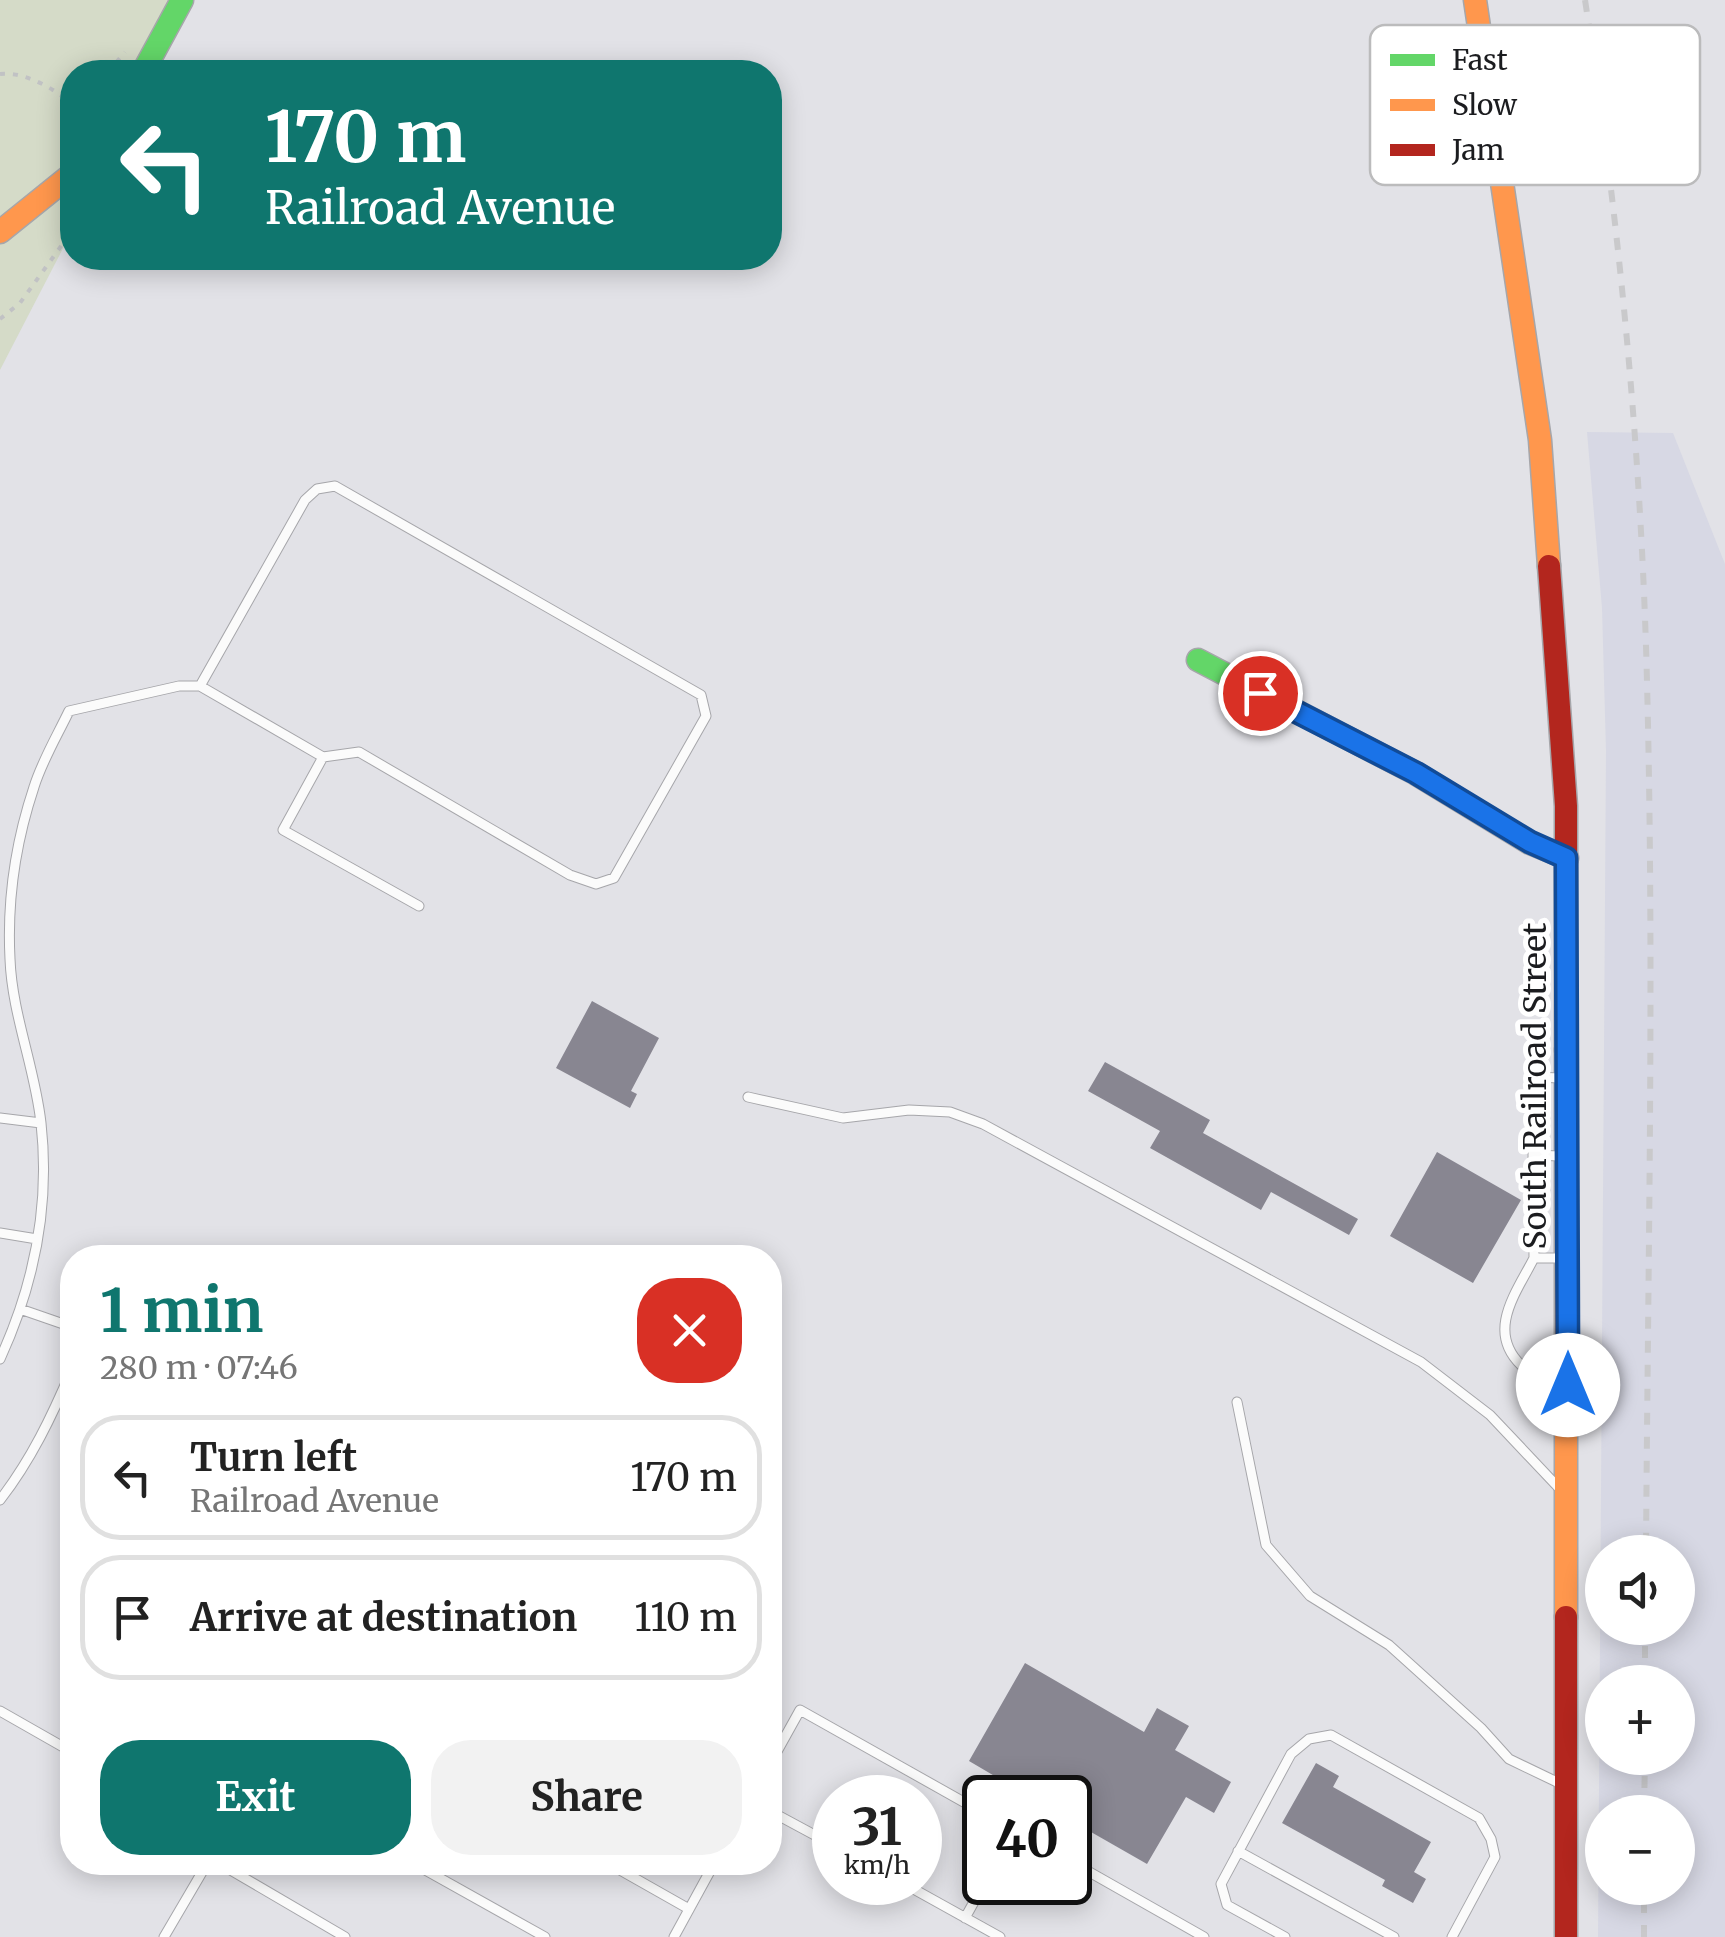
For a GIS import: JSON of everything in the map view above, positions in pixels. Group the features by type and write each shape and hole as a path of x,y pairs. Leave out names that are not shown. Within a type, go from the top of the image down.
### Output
{"street":[{"path":"150,60 182,0"},
{"name":"South Railroad Street","path":"1476,0 1480,25"},
{"path":"0,232 60,184"},
{"name":"South Railroad Street","path":"1503,185 1540,440 1566,806 1566,1937"},
{"path":"1198,660 1416,773 1530,842 1566,858"}],"lane":[{"path":"0,1359 33,1271 43,1201 41,1123 10,961 12,891 20,835 35,783 69,711 179,686 200,686 323,757 359,752 570,875 596,884 614,878 706,716 701,695 336,486 317,489 305,500 200,686"},
{"path":"323,757 283,830 419,906"},
{"path":"1567,1079 1536,1077 1534,1258 1506,1310 1504,1339 1511,1356 1533,1376 1568,1385"},
{"path":"748,1098 843,1118 909,1110 950,1112 982,1124 1421,1362 1490,1415 1567,1496"},
{"path":"0,1118 41,1123"},
{"path":"1533,1155 1568,1156"},
{"path":"0,1234 38,1239"},
{"path":"1534,1258 1568,1258"},
{"path":"20,1310 60,1323"},
{"path":"0,1500 20,1474 60,1397"},
{"path":"1237,1402 1266,1545 1310,1596 1389,1645 1509,1759 1566,1786"},
{"path":"782,1736 800,1710 962,1801"},
{"path":"0,1712 60,1745"},
{"path":"1285,1937 1228,1905 1221,1884 1291,1754 1309,1739 1331,1735 1479,1818 1496,1857 1452,1937"},
{"path":"782,1817 812,1834"},
{"path":"1238,1851 1394,1937"},
{"path":"1092,1874 1204,1937"},
{"path":"164,1937 200,1875"},
{"path":"239,1875 346,1937"},
{"path":"434,1875 545,1937"},
{"path":"629,1875 689,1909"},
{"path":"674,1937 708,1875"},
{"path":"942,1905 1000,1937"},
{"path":"965,1918 972,1905"}],"path":[{"path":"0,74 11,73 60,94"},
{"path":"0,319 20,303 60,248"}],"shaded area":[{"path":"1587,432 1673,433 1725,564 1725,1937 1598,1937 1598,1905 1695,1905 1695,1795 1599,1795 1599,1775 1695,1775 1695,1665 1600,1665 1600,1645 1695,1645 1695,1535 1601,1535 1606,751 1602,608"}],"green space":[{"path":"0,0 193,0 161,60 60,60 60,254 0,370"}],"building":[{"path":"592,1001 659,1038 631,1091 637,1094 630,1108 556,1068"},
{"path":"1105,1062 1210,1120 1203,1133 1358,1219 1349,1235 1271,1192 1261,1210 1150,1148 1160,1131 1088,1091"},
{"path":"1437,1152 1521,1200 1473,1283 1390,1236"},
{"path":"1025,1663 1144,1732 1157,1708 1189,1726 1175,1750 1231,1782 1214,1813 1186,1797 1147,1864 1092,1833 1092,1775 993,1775 969,1761"},
{"path":"1316,1763 1339,1776 1333,1787 1431,1842 1414,1872 1426,1879 1413,1903 1382,1886 1385,1880 1282,1823"}],"railway":[{"path":"1585,0 1588,25"},
{"path":"1610,185 1638,484 1646,646 1650,986 1646,1535"},
{"path":"1645,1645 1645,1665"},
{"path":"1644,1795 1645,1775"},
{"path":"1644,1905 1644,1937"}],"traffic: fast":[{"path":"150,60 182,0"},
{"path":"1198,660 1415,773 1530,843 1567,858"}],"traffic: slow":[{"path":"1475,0 1479,25"},
{"path":"0,232 60,184"},
{"path":"1502,185 1540,440 1549,566"},
{"path":"1566,1050 1566,1617"}],"traffic: jam":[{"path":"1549,566 1566,806 1566,1050"},
{"path":"1566,1617 1566,1937"}],"route":[{"path":"1260,693 1416,773 1477,812 1566,858 1568,1385"}]}
